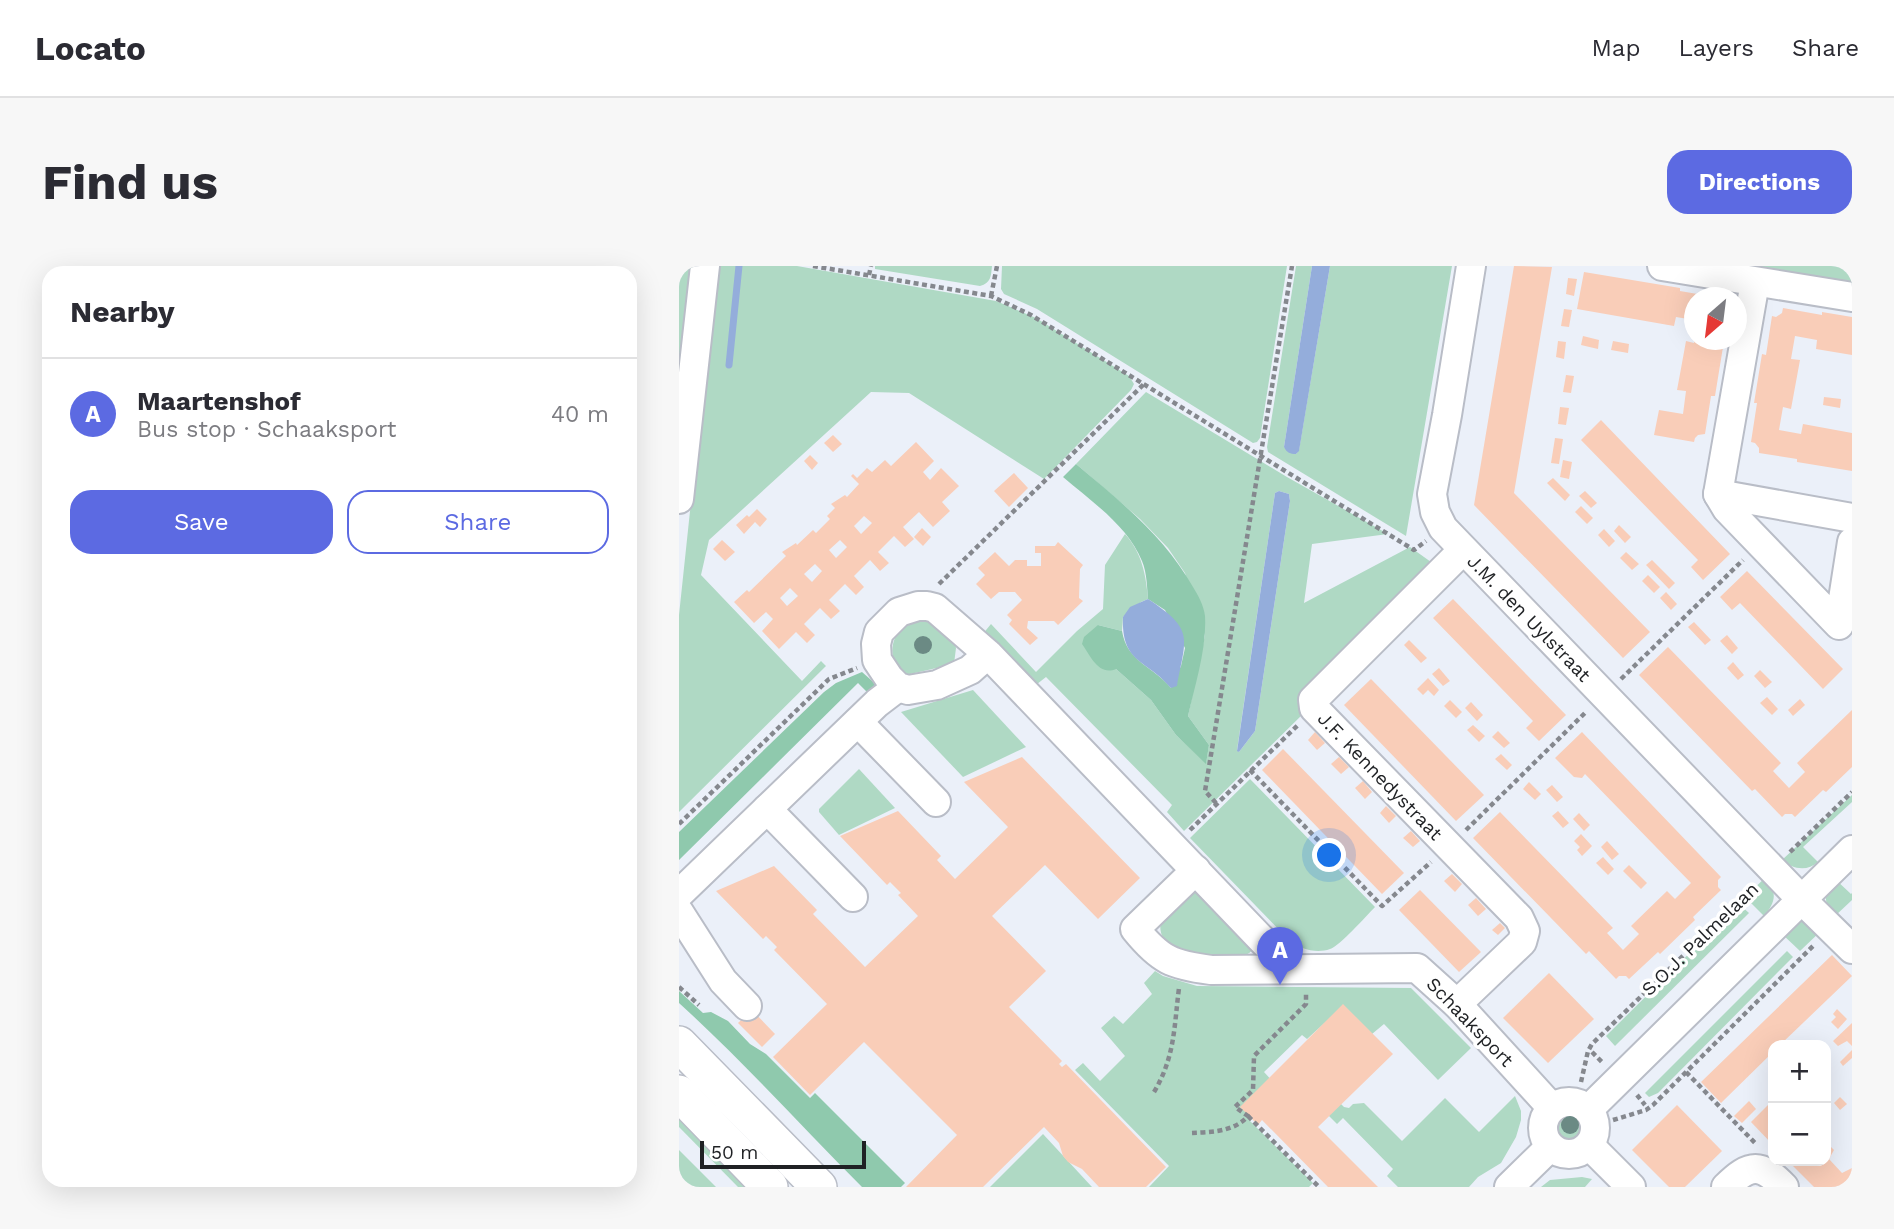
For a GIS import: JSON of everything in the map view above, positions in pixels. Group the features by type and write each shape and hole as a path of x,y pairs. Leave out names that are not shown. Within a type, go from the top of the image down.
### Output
{"main road":[{"path":"679,1044 819,1187"},
{"path":"679,1093 770,1187"}],"street":[{"path":"679,499 705,266"},
{"name":"J.M. den Uylstraat","path":"1471,266 1432,494 1435,512 1443,528 1852,950"},
{"path":"1662,266 1852,297"},
{"path":"1755,282 1718,494 1727,509 1839,625 1852,542"},
{"path":"1718,494 1852,518"},
{"name":"J.F. Kennedystraat","path":"1457,1004 1522,942 1525,931 1519,918 1314,708 1313,700 1463,550"},
{"path":"988,654 970,670 937,685 908,690 898,687 889,678 877,660 876,644 879,632 899,612 918,606 935,608 988,654 1196,870 1298,968"},
{"path":"679,894 877,703 898,687"},
{"path":"858,722 936,802"},
{"path":"767,809 853,897"},
{"path":"1579,1118 1584,1150 1570,1155 1550,1147 1543,1132 1546,1115 1579,1118 1852,850"},
{"name":"Schaaksport","path":"1196,870 1135,929 1160,955 1182,966 1211,970 1417,968 1579,1118 1631,1187"},
{"path":"679,912 723,981 747,1006"},
{"path":"1509,1187 1550,1147"},
{"path":"1726,1187 1735,1177 1758,1168 1770,1172 1784,1187"}],"path":[{"path":"813,266 991,296 1031,314 1414,550 1443,528"},
{"path":"869,275 871,266"},
{"path":"991,296 997,266"},
{"path":"1216,803 1205,791 1292,266"},
{"path":"918,606 1144,384"},
{"path":"679,824 829,679 877,660"},
{"path":"1174,846 1314,708"},
{"path":"1250,770 1382,906 1449,846"},
{"name":"S.O.J. Palmelaan","path":"1579,1118 1580,1085 1592,1044 1852,792"},
{"path":"1579,1118 1649,1109 1831,928"},
{"path":"1154,1092 1168,1063 1177,1023 1182,966"},
{"path":"1298,968 1306,1004 1254,1056 1253,1090 1235,1107 1248,1116 1319,1187"},
{"path":"679,987 699,1005"},
{"path":"1686,1072 1757,1145 1758,1168"},
{"path":"1192,1133 1224,1130 1241,1124 1248,1116"}],"green space":[{"path":"679,266 693,266 679,393"},
{"path":"716,266 797,266 996,301 1036,318 1129,376 1134,384 1044,479 909,393 871,392 709,540 701,575 802,681 821,661 826,666 679,812 679,615"},
{"path":"875,266 992,266 988,281 980,286 875,269"},
{"path":"1002,266 1287,266 1260,438 1253,443 1037,309 1004,294 1001,289"},
{"path":"1296,266 1312,266 1284,447 1296,454 1299,450 1330,266 1452,266 1406,536 1268,452"},
{"path":"1752,266 1852,266 1852,283"},
{"path":"1146,392 1388,534 1312,544 1304,603 1410,547 1431,562 1433,567 1297,700 1305,712 1184,831 1167,812 1172,805 1046,677 1032,688 982,635 991,624 1036,672 1103,609 1105,565 1125,534 1142,565 1148,599 1123,617 1122,631 1098,625 1116,669 1151,700 1176,735 1206,763 1209,745 1188,716 1205,635 1185,573 1168,548 1140,519 1076,464","holes":["1279,491 1289,494 1255,731 1239,752 1237,750 1275,493"]},
{"path":"1076,464 1155,535 1169,551 1201,601 1205,616 1204,641 1188,716 1209,745 1206,764 1176,735 1151,700 1116,669 1100,668 1082,644 1084,637 1098,625 1122,631 1129,650 1135,657 1171,688 1181,666 1185,648 1165,610 1148,599 1144,566 1128,536 1108,515 1063,477"},
{"path":"922,619 930,620 954,640 954,664 906,675 893,658 895,637 905,625"},
{"path":"862,672 879,687 870,695 858,683 679,860 679,832 824,692 836,683"},
{"path":"973,690 1026,747 963,777 901,712"},
{"path":"859,769 895,808 839,835 819,809"},
{"path":"1250,779 1375,907 1346,937 1330,949 1308,950 1289,940 1190,838"},
{"path":"1852,795 1852,802 1803,847 1818,862 1800,868 1790,866 1782,860"},
{"path":"1767,876 1774,897 1764,916 1745,897"},
{"path":"1835,879 1852,893 1852,900 1835,916 1826,898"},
{"path":"1196,892 1204,895 1253,947 1250,953 1239,956 1202,954 1176,948 1166,942 1161,933 1161,920 1187,895"},
{"path":"1739,904 1749,913 1615,1046 1606,1036"},
{"path":"1800,919 1808,919 1822,930 1800,951 1781,933"},
{"path":"1787,951 1793,957 1658,1093 1649,1097 1645,1093"},
{"path":"1155,971 1197,986 1411,988 1471,1048 1438,1080 1384,1024 1372,1034 1340,1009 1307,1039 1302,1035 1264,1072 1274,1083 1270,1101 1250,1121 1313,1183 1309,1187 1149,1187 1169,1166 1075,1070 1083,1063 1100,1081 1125,1056 1101,1028 1114,1016 1123,1024 1152,994 1144,983"},
{"path":"679,991 703,1013 711,1012 728,1021 810,1098 815,1093 905,1183 901,1187 862,1187 679,1003"},
{"path":"1311,1074 1344,1107 1364,1103 1402,1141 1445,1098 1479,1132 1515,1096 1521,1111 1521,1120 1516,1137 1501,1163 1478,1177 1469,1187 1398,1187 1387,1176 1393,1169 1343,1118 1337,1124 1299,1086"},
{"path":"679,1110 755,1187 738,1187 679,1127"},
{"path":"1570,1115 1580,1119 1584,1129 1580,1139 1570,1143 1560,1139 1556,1129 1560,1119"},
{"path":"1043,1134 1092,1187 990,1187"},
{"path":"679,1150 716,1187 679,1187"},
{"path":"1582,1177 1592,1179 1585,1187 1541,1187 1550,1180"}],"water":[{"path":"1312,266 1330,266 1299,451 1294,454 1284,447"},
{"path":"1279,491 1289,494 1290,501 1255,731 1239,752 1237,751 1275,493"},
{"path":"1148,599 1174,619 1183,636 1183,656 1177,686 1171,688 1137,659 1126,644 1123,617 1130,607"}],"building":[{"path":"1514,266 1552,267 1514,493 1650,632 1623,658 1474,505"},
{"path":"1584,272 1680,288 1680,291 1684,292 1684,318 1676,317 1674,326 1577,309"},
{"path":"1568,278 1577,279 1574,296 1566,294"},
{"path":"1783,308 1852,317 1852,355 1816,349 1817,340 1795,336 1791,359 1800,360 1791,409 1783,407 1779,430 1801,434 1803,424 1852,433 1852,471 1759,453 1759,448 1751,442 1762,354 1766,355 1772,316 1776,317 1782,313"},
{"path":"1564,309 1572,310 1569,327 1561,326"},
{"path":"1583,336 1599,340 1598,349 1581,345"},
{"path":"1558,341 1566,342 1564,359 1556,357"},
{"path":"1613,341 1629,344 1628,353 1611,350"},
{"path":"1684,350 1723,350 1705,434 1698,435 1694,442 1654,435 1659,410 1683,414 1686,391 1677,390"},
{"path":"1566,375 1574,376 1571,393 1563,392"},
{"path":"1824,397 1841,399 1840,408 1823,405"},
{"path":"1560,407 1569,408 1566,425 1558,424"},
{"path":"1601,420 1730,554 1703,580 1691,567 1698,560 1581,440"},
{"path":"833,435 842,444 833,452 824,443"},
{"path":"1555,438 1563,439 1559,464 1551,463"},
{"path":"916,442 934,461 923,472 930,480 941,468 959,486 942,502 950,511 933,527 919,512 903,527 914,539 905,547 894,536 878,552 889,563 880,571 870,560 854,576 864,587 856,595 845,584 829,600 840,611 831,619 820,608 804,624 815,635 807,643 796,632 779,649 762,631 773,619 766,612 754,623 734,602 747,590 749,592 786,556 782,552 796,543 797,545 813,530 816,533 830,519 827,516 835,508 831,504 845,495 847,497 859,484 851,476 853,474 857,478 867,468 872,472 885,460 891,466","holes":["864,516 872,523 861,534 854,526","840,540 847,547 836,558 829,550","815,564 822,571 812,582 804,574","790,588 798,596 787,606 780,598"]},
{"path":"810,455 818,463 812,470 804,461"},
{"path":"1563,460 1572,462 1569,479 1560,477"},
{"path":"1014,473 1028,488 1009,507 994,491"},
{"path":"1553,478 1570,495 1565,501 1547,483"},
{"path":"1585,491 1597,503 1591,508 1579,496"},
{"path":"1581,506 1593,518 1587,524 1575,512"},
{"path":"757,509 767,519 760,527 755,522 744,534 736,525"},
{"path":"1619,525 1631,537 1625,543 1614,531"},
{"path":"922,528 931,537 923,546 914,537"},
{"path":"1604,529 1615,541 1609,547 1598,535"},
{"path":"722,540 735,552 725,561 713,549"},
{"path":"1058,542 1083,565 1080,569 1079,598 1083,601 1058,625 1054,621 1028,621 1027,628 1038,638 1030,645 1009,624 1012,620 1007,615 1022,600 1015,592 999,592 991,599 976,584 985,575 978,568 995,552 1009,566 1015,560 1027,560 1027,566 1041,566 1041,553 1035,553 1035,546 1055,546"},
{"path":"1626,552 1639,564 1632,570 1620,558"},
{"path":"1652,560 1675,583 1669,589 1646,565"},
{"path":"1747,571 1843,669 1823,689 1740,603 1732,610 1720,597"},
{"path":"1648,575 1660,587 1654,593 1642,581"},
{"path":"1666,592 1677,604 1671,610 1660,598"},
{"path":"1453,599 1566,715 1539,741 1526,728 1533,721 1433,618"},
{"path":"1694,622 1711,640 1705,645 1688,627"},
{"path":"1727,635 1738,648 1732,654 1720,641"},
{"path":"1409,640 1427,658 1421,663 1404,645"},
{"path":"1668,647 1781,763 1773,771 1789,788 1805,772 1797,763 1852,710 1852,767 1795,817 1785,814 1782,817 1755,789 1752,791 1639,675"},
{"path":"1733,662 1744,675 1738,680 1727,668"},
{"path":"1439,668 1450,681 1443,686 1432,674"},
{"path":"1760,670 1772,682 1765,688 1754,676"},
{"path":"1428,678 1439,690 1434,696 1428,690 1423,695 1417,689"},
{"path":"1371,679 1484,795 1456,821 1344,705"},
{"path":"1767,697 1778,709 1772,715 1760,703"},
{"path":"1800,699 1805,705 1793,716 1788,710"},
{"path":"1450,700 1462,712 1456,718 1444,706"},
{"path":"1471,702 1483,715 1477,721 1465,708"},
{"path":"1473,725 1485,736 1479,742 1467,730"},
{"path":"1498,731 1510,743 1504,748 1492,737"},
{"path":"1315,732 1325,743 1317,750 1308,740"},
{"path":"1582,732 1721,877 1718,887 1721,890 1693,917 1695,920 1629,979 1619,976 1616,979 1589,951 1586,954 1473,838 1500,812 1613,928 1607,933 1623,950 1639,934 1631,926 1667,891 1675,899 1691,883 1585,774 1582,778 1574,777 1555,758"},
{"path":"1283,749 1404,873 1382,894 1262,770"},
{"path":"1501,754 1512,765 1507,770 1495,759"},
{"path":"1022,757 1140,878 1098,919 1045,865 992,916 1046,971 1009,1007 1062,1061 1059,1064 1062,1067 1066,1064 1166,1167 1146,1187 1099,1187 1082,1169 1068,1162 1059,1143 1044,1127 983,1187 906,1187 957,1135 864,1042 810,1095 773,1057 827,1004 774,950 777,947 766,936 763,939 716,891 774,866 817,910 813,914 865,967 918,916 898,895 901,893 890,882 887,885 840,836 898,811 941,856 937,860 955,879 1008,827 964,782"},
{"path":"1339,757 1349,767 1341,774 1331,764"},
{"path":"1363,781 1372,792 1365,799 1355,788"},
{"path":"1529,782 1541,794 1535,800 1523,789"},
{"path":"1552,785 1563,797 1557,802 1546,790"},
{"path":"1386,806 1396,816 1389,823 1380,813"},
{"path":"1558,811 1569,823 1563,828 1552,816"},
{"path":"1579,813 1590,825 1584,831 1573,819"},
{"path":"1411,831 1420,841 1413,847 1403,838"},
{"path":"1581,834 1592,846 1582,856 1577,850 1580,847 1574,841"},
{"path":"1607,841 1619,854 1612,860 1601,847"},
{"path":"1603,857 1614,869 1608,875 1596,863"},
{"path":"1629,865 1647,883 1641,889 1623,871"},
{"path":"1452,874 1462,884 1455,892 1444,881"},
{"path":"1420,890 1481,952 1459,972 1399,910"},
{"path":"1476,898 1486,909 1478,916 1468,905"},
{"path":"1500,923 1505,928 1498,935 1492,930"},
{"path":"1832,955 1852,976 1785,1040 1768,1040 1768,1057 1721,1103 1701,1082"},
{"path":"1549,973 1594,1019 1548,1063 1503,1018"},
{"path":"1343,1004 1393,1054 1318,1127 1378,1187 1328,1187 1262,1120 1258,1125 1240,1107"},
{"path":"1837,1009 1847,1019 1838,1029 1831,1022 1836,1017 1833,1014"},
{"path":"752,1010 775,1034 762,1047 738,1023"},
{"path":"1852,1023 1852,1046 1847,1041 1838,1046 1833,1041"},
{"path":"1852,1050 1852,1058 1843,1066 1840,1062"},
{"path":"1840,1097 1847,1104 1840,1110 1834,1103"},
{"path":"1749,1101 1756,1109 1742,1123 1734,1116"},
{"path":"1677,1105 1722,1151 1685,1187 1669,1187 1632,1150"},
{"path":"1768,1105 1768,1140 1751,1122"},
{"path":"1831,1161 1842,1173 1852,1168 1852,1175 1848,1179 1852,1187 1814,1187 1793,1166 1831,1166"}],"waterway":[{"path":"729,365 739,266"}],"place":[{"name":"Maartenshof","path":"1280,985"}]}
